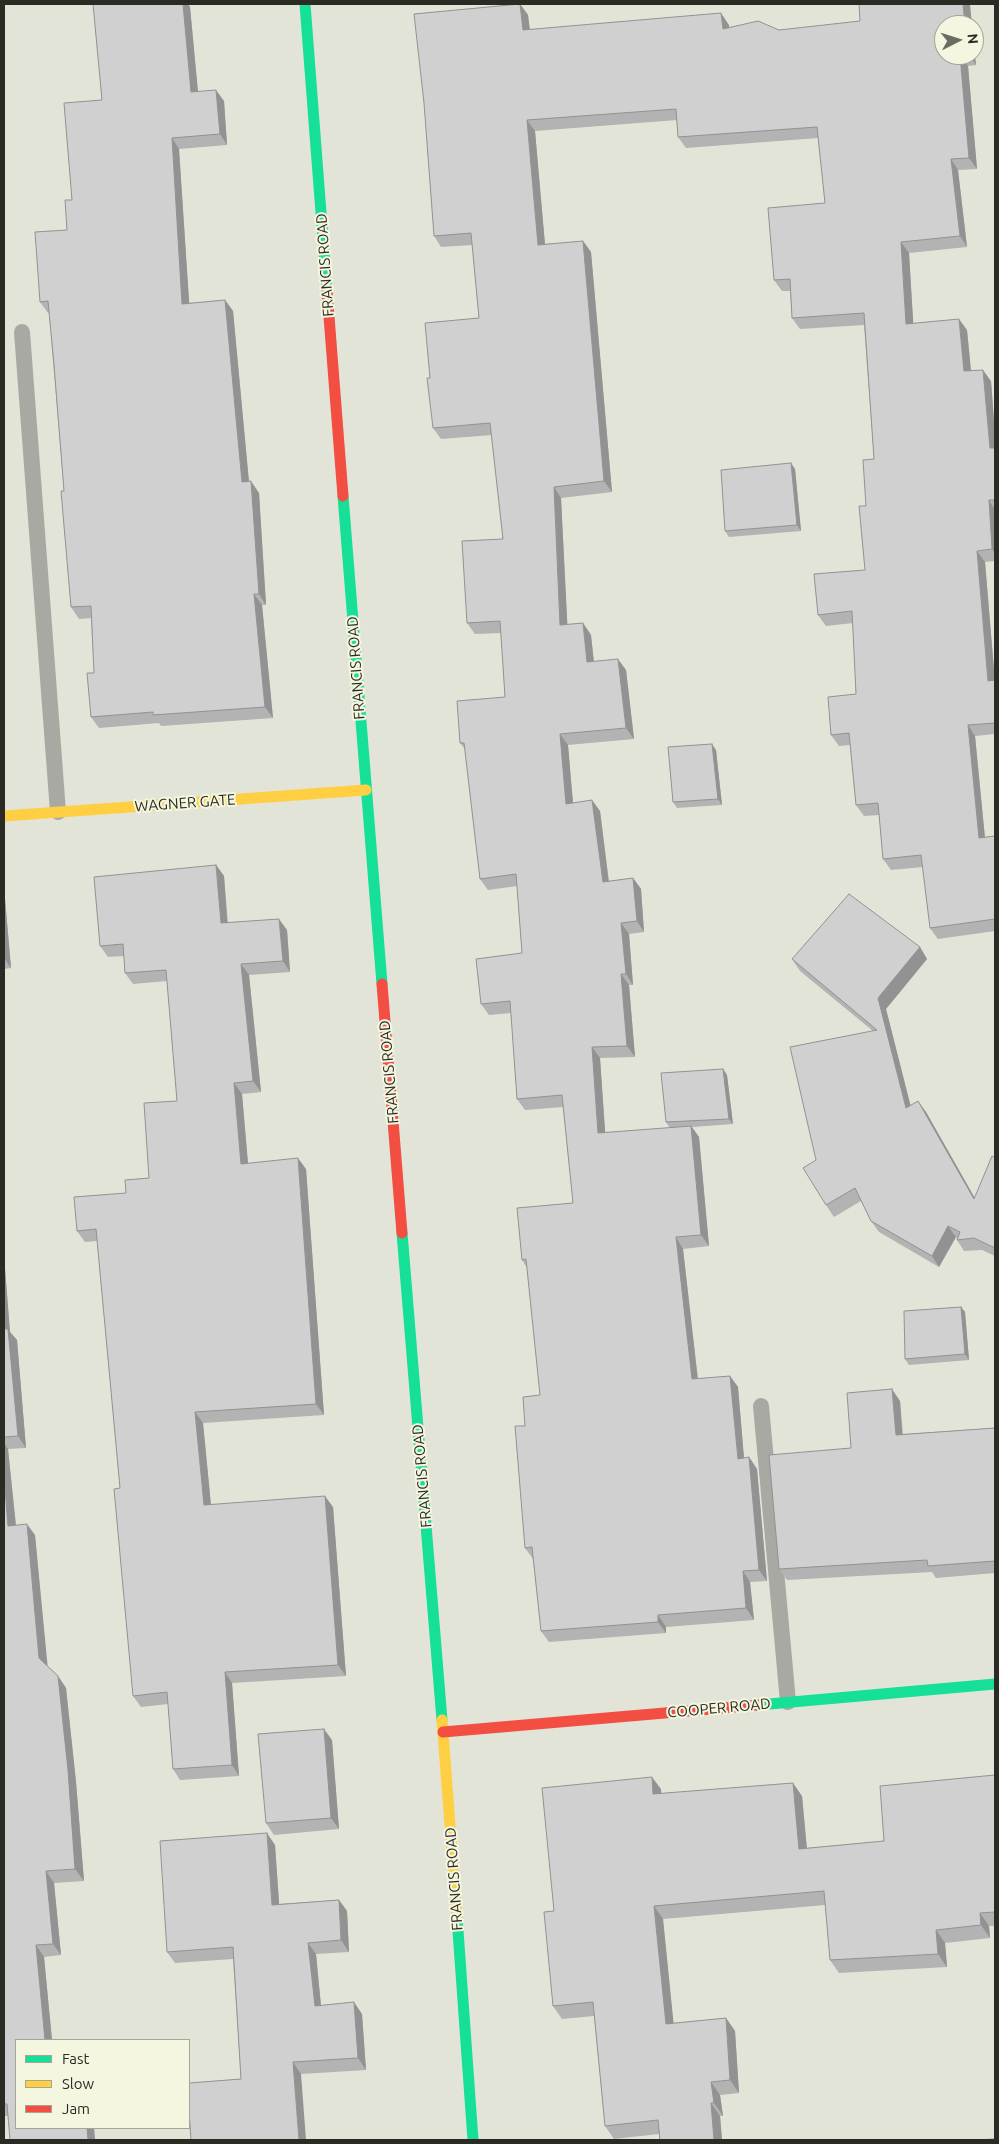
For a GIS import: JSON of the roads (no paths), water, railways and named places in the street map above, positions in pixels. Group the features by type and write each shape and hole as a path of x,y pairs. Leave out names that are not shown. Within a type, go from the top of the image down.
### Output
{"street":[{"name":"FRANCIS ROAD","path":"305,4 366,790 443,1732 473,2140"},
{"name":"WAGNER GATE","path":"4,816 366,790"},
{"name":"COOPER ROAD","path":"443,1732 995,1684"}],"lane":[{"path":"22,332 58,812"},
{"path":"761,1406 788,1702"}]}
